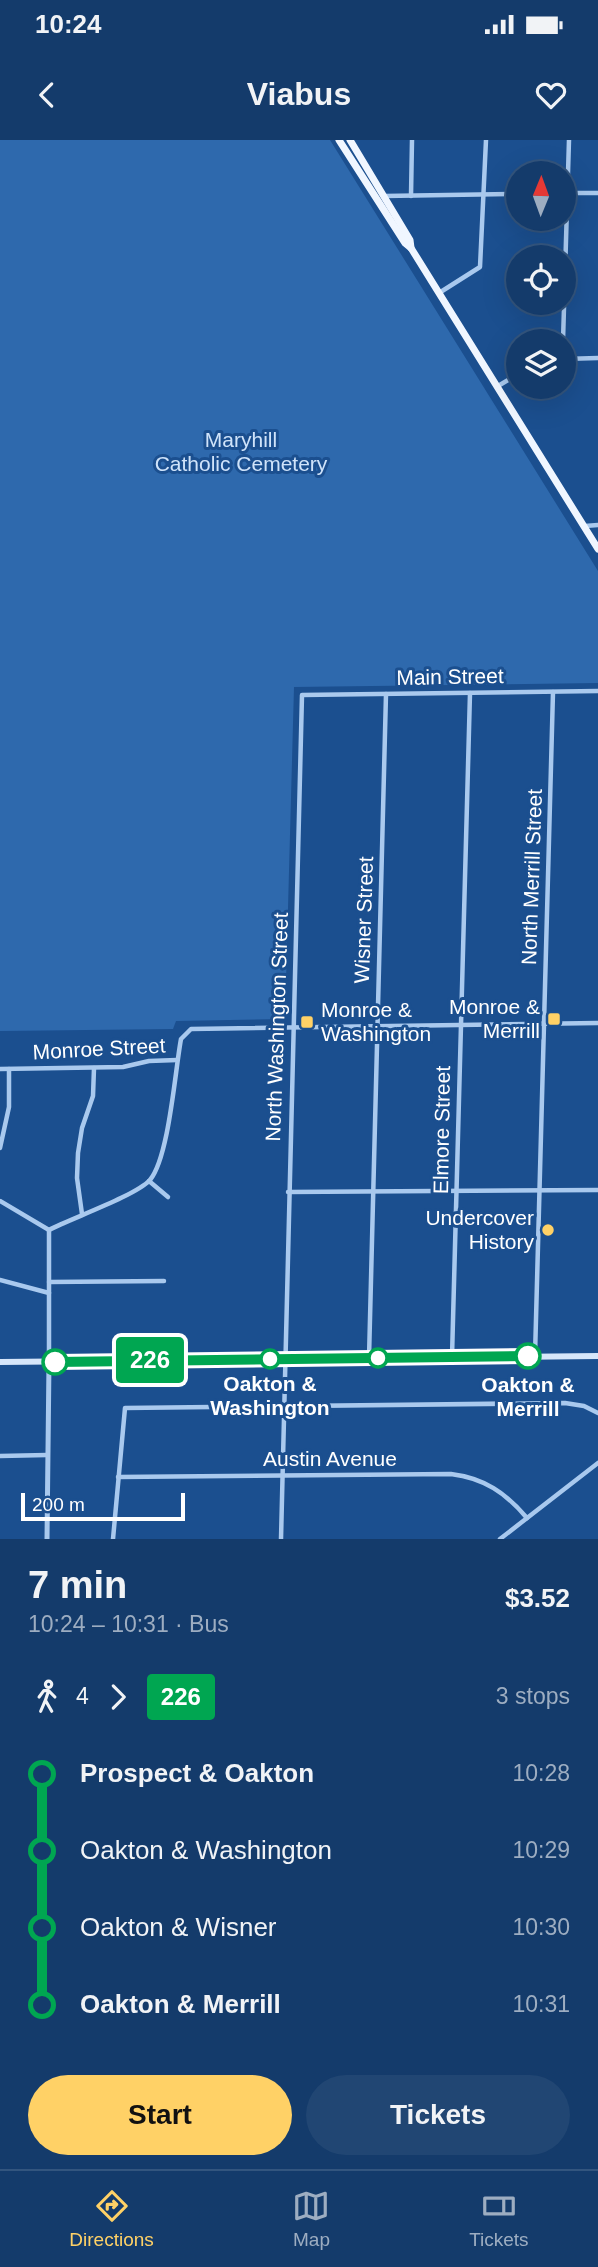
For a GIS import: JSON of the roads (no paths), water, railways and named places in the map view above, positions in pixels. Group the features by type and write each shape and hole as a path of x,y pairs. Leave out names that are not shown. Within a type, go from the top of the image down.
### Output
{"main road":[{"path":"339,140 405,243 411,248 598,549"},
{"path":"350,140 410,240 411,248"},
{"path":"0,1362 598,1356"}],"street":[{"path":"411,196 412,140"},
{"path":"439,293 480,267 486,140"},
{"path":"567,161 569,140"},
{"path":"576,193 598,193"},
{"path":"384,196 506,194"},
{"path":"563,329 564,231"},
{"path":"576,359 598,358"},
{"path":"497,386 506,381"},
{"path":"583,526 598,525"},
{"name":"Main Street","path":"302,695 598,691"},
{"name":"North Merrill Street","path":"535,1356 553,692"},
{"name":"Elmore Street","path":"452,1357 470,693"},
{"name":"Wisner Street","path":"369,1358 386,694"},
{"name":"North Washington Street","path":"281,1539 302,695"},
{"name":"Monroe Street","path":"0,1069 123,1067 149,1061 177,1060 181,1038 191,1029 598,1023"},
{"path":"49,1230 130,1194 149,1181 164,1146 177,1060"},
{"path":"82,1214 77,1165 80,1140 94,1090 94,1068"},
{"path":"0,1148 9,1107 9,1069"},
{"path":"149,1181 168,1197"},
{"path":"288,1192 598,1190"},
{"path":"0,1201 49,1230"},
{"path":"47,1539 49,1230"},
{"path":"0,1280 49,1293"},
{"path":"49,1282 164,1281"},
{"path":"113,1539 125,1408 565,1403 584,1406 598,1413"},
{"path":"0,1456 47,1455"},
{"path":"500,1539 598,1463"},
{"name":"Austin Avenue","path":"118,1477 466,1476 494,1487 527,1518"}],"place":[{"name":"Monroe & Merrill","path":"554,1019"},
{"name":"Monroe & Washington","path":"307,1022"},
{"name":"Undercover History","path":"548,1230"},
{"name":"Oakton & Merrill","path":"528,1356"},
{"name":"Oakton & Washington","path":"270,1359"}],"park label":[{"name":"Maryhill Catholic Cemetery","path":"241,452"}]}
